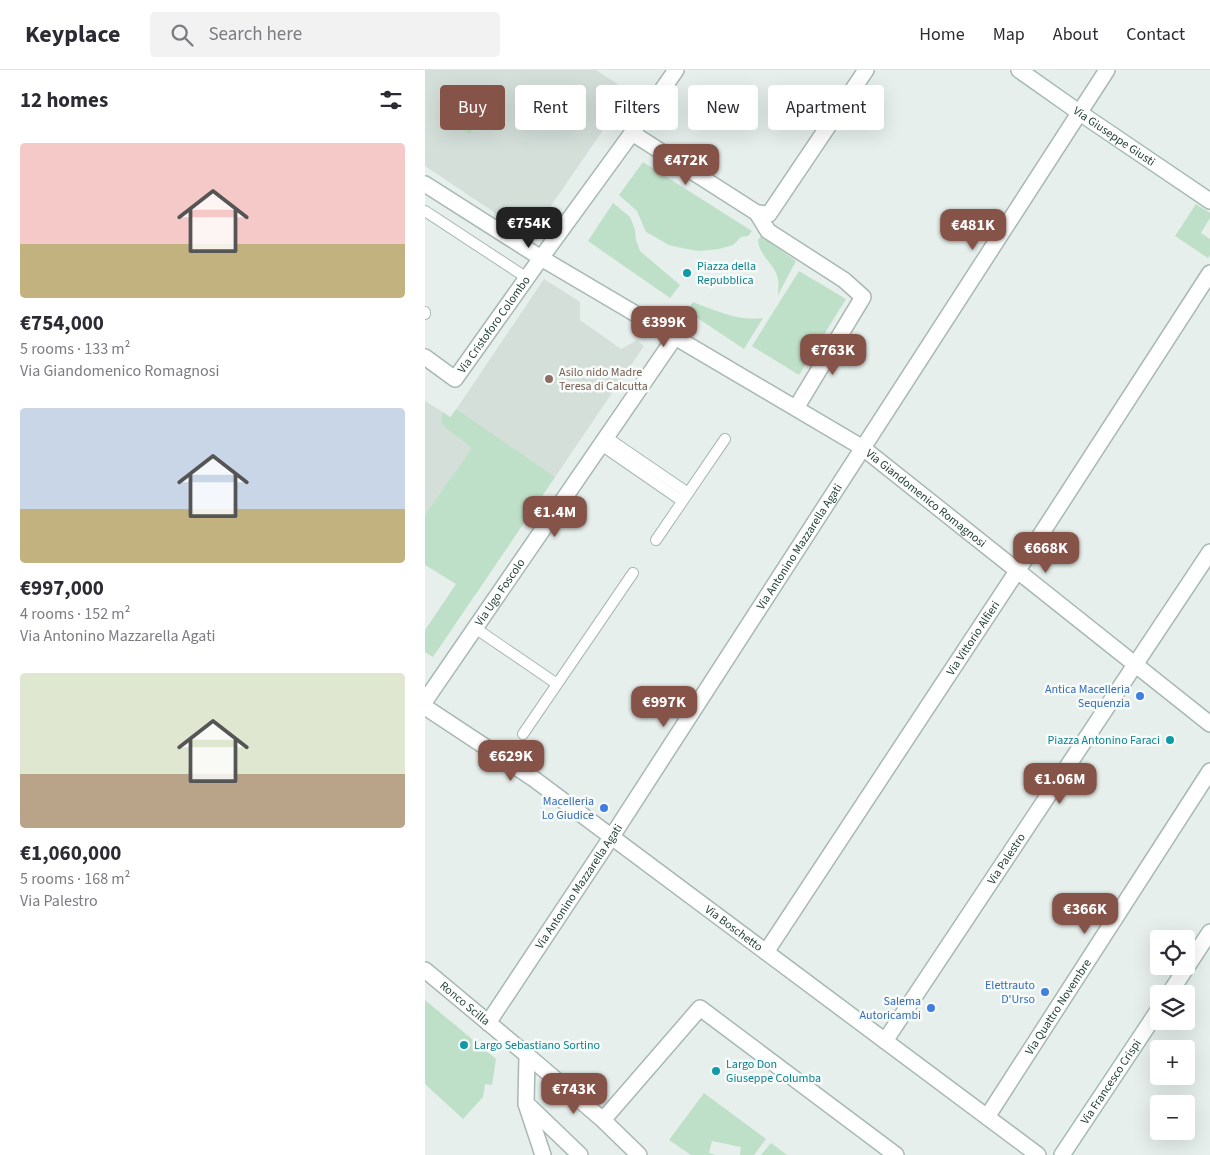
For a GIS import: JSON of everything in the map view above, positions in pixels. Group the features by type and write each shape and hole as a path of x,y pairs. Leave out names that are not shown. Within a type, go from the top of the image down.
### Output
{"street":[{"name":"Via Cristoforo Colombo","path":"425,358 455,379 632,133 675,70"},
{"path":"763,214 865,70"},
{"name":"Via Giuseppe Giusti","path":"1019,70 1210,201"},
{"name":"Via Antonino Mazzarella Agati","path":"488,1023 611,838 1107,70"},
{"path":"632,133 763,214 768,231 844,280 863,297 799,410"},
{"path":"425,184 541,258"},
{"name":"Via Giandomenico Romagnosi","path":"541,258 863,448 1210,724"},
{"name":"Via Vittorio Alfieri","path":"767,952 1210,273"},
{"name":"Via Ugo Foscolo","path":"425,701 675,337"},
{"name":"Via Palestro","path":"885,1041 1210,552"},
{"name":"Via Boschetto","path":"425,707 533,780 1038,1155"},
{"name":"Via Quattro Novembre","path":"987,1117 1210,771"},
{"path":"1175,985 1210,932"},
{"name":"Ronco Scilla","path":"425,970 603,1120 639,1155"},
{"path":"603,1120 700,1008 896,1155"},
{"name":"Via Francesco Crispi","path":"1062,1155 1150,1023"},
{"path":"527,1055 527,1104 543,1155"},
{"path":"527,1104 580,1155"}],"lane":[{"path":"425,211 527,278"},
{"path":"656,540 725,439"},
{"path":"604,441 685,497"},
{"path":"523,734 633,573"},
{"path":"475,628 557,684"}],"shaded area":[{"path":"425,70 596,70 619,85 596,85 596,130 603,130 535,229 542,234 537,241 425,166"},
{"path":"544,279 580,302 580,320 621,349 637,340 644,346 475,595 425,559 425,401 451,417"}],"green space":[{"path":"463,130 472,130 469,134"},
{"path":"643,162 752,231 748,236 741,237 733,245 700,251 669,245 646,232 637,211 619,195"},
{"path":"613,203 630,217 640,251 680,285 670,298 588,241"},
{"path":"1196,204 1210,213 1210,218 1201,233 1210,239 1210,255 1208,258 1175,236"},
{"path":"761,236 796,261 778,295 776,274 759,246 758,240"},
{"path":"799,271 846,299 799,375 752,346"},
{"path":"693,302 736,317 763,318 744,349 687,311"},
{"path":"456,409 555,477 433,657 425,652 425,630 456,584 425,565 425,515 472,448 441,422 443,412 450,418"},
{"name":"Largo Sebastiano Sortino","path":"425,1000 496,1059 492,1085 485,1084 483,1097 463,1119 425,1084"},
{"path":"704,1093 766,1139 754,1155 740,1155 741,1147 712,1141 709,1153 716,1155 691,1155 669,1140"},
{"path":"771,1143 787,1155 761,1155"}],"place":[{"name":"Piazza della Repubblica","path":"687,273"},
{"name":"Asilo nido Madre Teresa di Calcutta","path":"549,379"},
{"name":"Antica Macelleria Sequenzia","path":"1140,696"},
{"name":"Piazza Antonino Faraci","path":"1170,740"},
{"name":"Macelleria Lo Giudice","path":"604,808"},
{"name":"Elettrauto D'Urso","path":"1045,992"},
{"name":"Salema Autoricambi","path":"931,1008"},
{"name":"Largo Sebastiano Sortino","path":"464,1045"},
{"name":"Largo Don Giuseppe Columba","path":"716,1071"}]}
